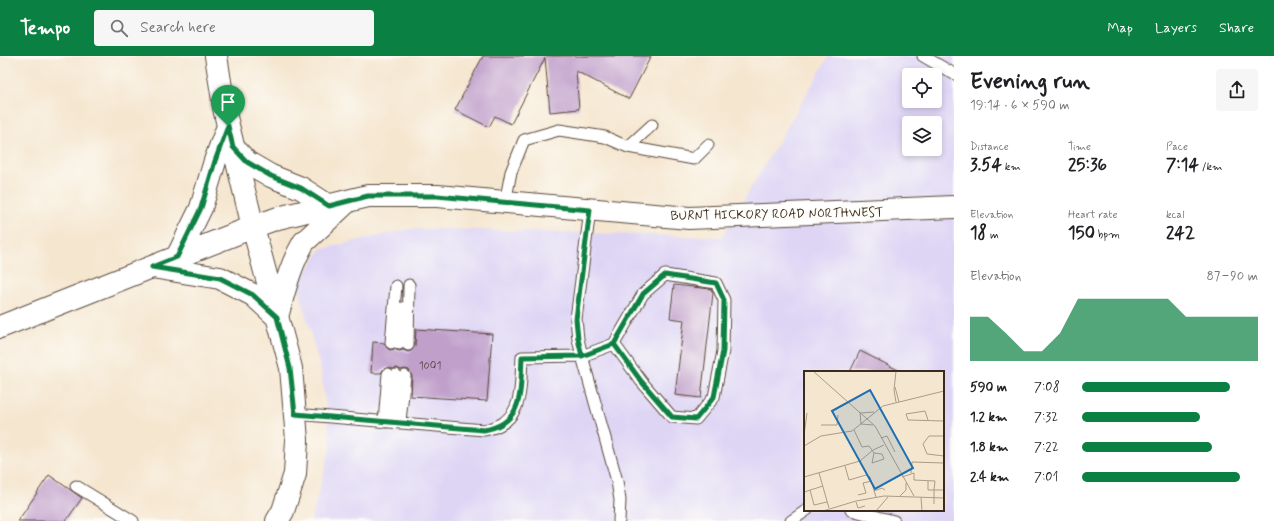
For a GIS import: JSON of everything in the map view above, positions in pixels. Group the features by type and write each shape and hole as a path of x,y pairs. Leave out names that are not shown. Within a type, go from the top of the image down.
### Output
{"street":[{"path":"216,56 228,126 290,368 297,440 295,474 283,511 277,521"},
{"path":"177,257 201,208 215,161 228,126"},
{"path":"233,147 247,162 271,176 339,204 304,242 294,259 277,317"},
{"name":"BURNT HICKORY ROAD NORTHWEST","path":"0,327 278,218 368,196 437,196 689,218 954,208"},
{"path":"152,267 220,278 253,295 277,317"}],"lane":[{"path":"923,56 954,74"},
{"path":"628,147 652,125"},
{"path":"505,203 511,172 524,140 559,130 605,137 628,147 694,159 708,145"},
{"path":"590,210 576,319 578,339 582,356 617,481 620,500 619,521"},
{"path":"295,414 484,430 494,428 505,422 515,412 519,402 522,357 582,356 614,344 643,294 665,275 716,283 724,300 723,351 714,397 696,419 672,417 641,381 614,344"},
{"path":"400,344 403,286 400,344"},
{"path":"392,422 396,375 392,422"},
{"path":"76,486 134,521"},
{"path":"791,521 806,511"},
{"path":"856,514 894,521"}],"shaded area":[{"path":"829,56 954,56 954,521 311,521 331,445 321,372 298,285 321,249 409,229 722,237"}],"building":[{"path":"483,56 651,56 629,99 576,71 579,109 550,112 545,58 511,124 495,116 489,127 455,110"},
{"path":"674,285 711,289 713,293 701,398 675,395 684,320 670,318"},
{"path":"416,329 492,334 487,401 411,396 412,376 409,370 401,370 397,368 393,369 388,367 381,373 371,373 373,342 384,343 390,350 403,350 408,352 415,346"},
{"path":"860,351 900,371 850,371"},
{"path":"49,475 82,498 66,521 18,521"}],"route":[{"path":"228,126 215,161 201,208 177,257 152,267 220,278 253,295 277,317 290,368 295,414 484,430 494,428 505,422 515,412 519,402 522,357 582,356 614,344 641,381 672,417 696,419 714,397 723,351 724,300 716,283 665,275 643,294 614,344 582,356 578,339 576,319 590,210 437,196 368,196 329,206 301,188 271,176 247,162 233,147 228,126"}]}
